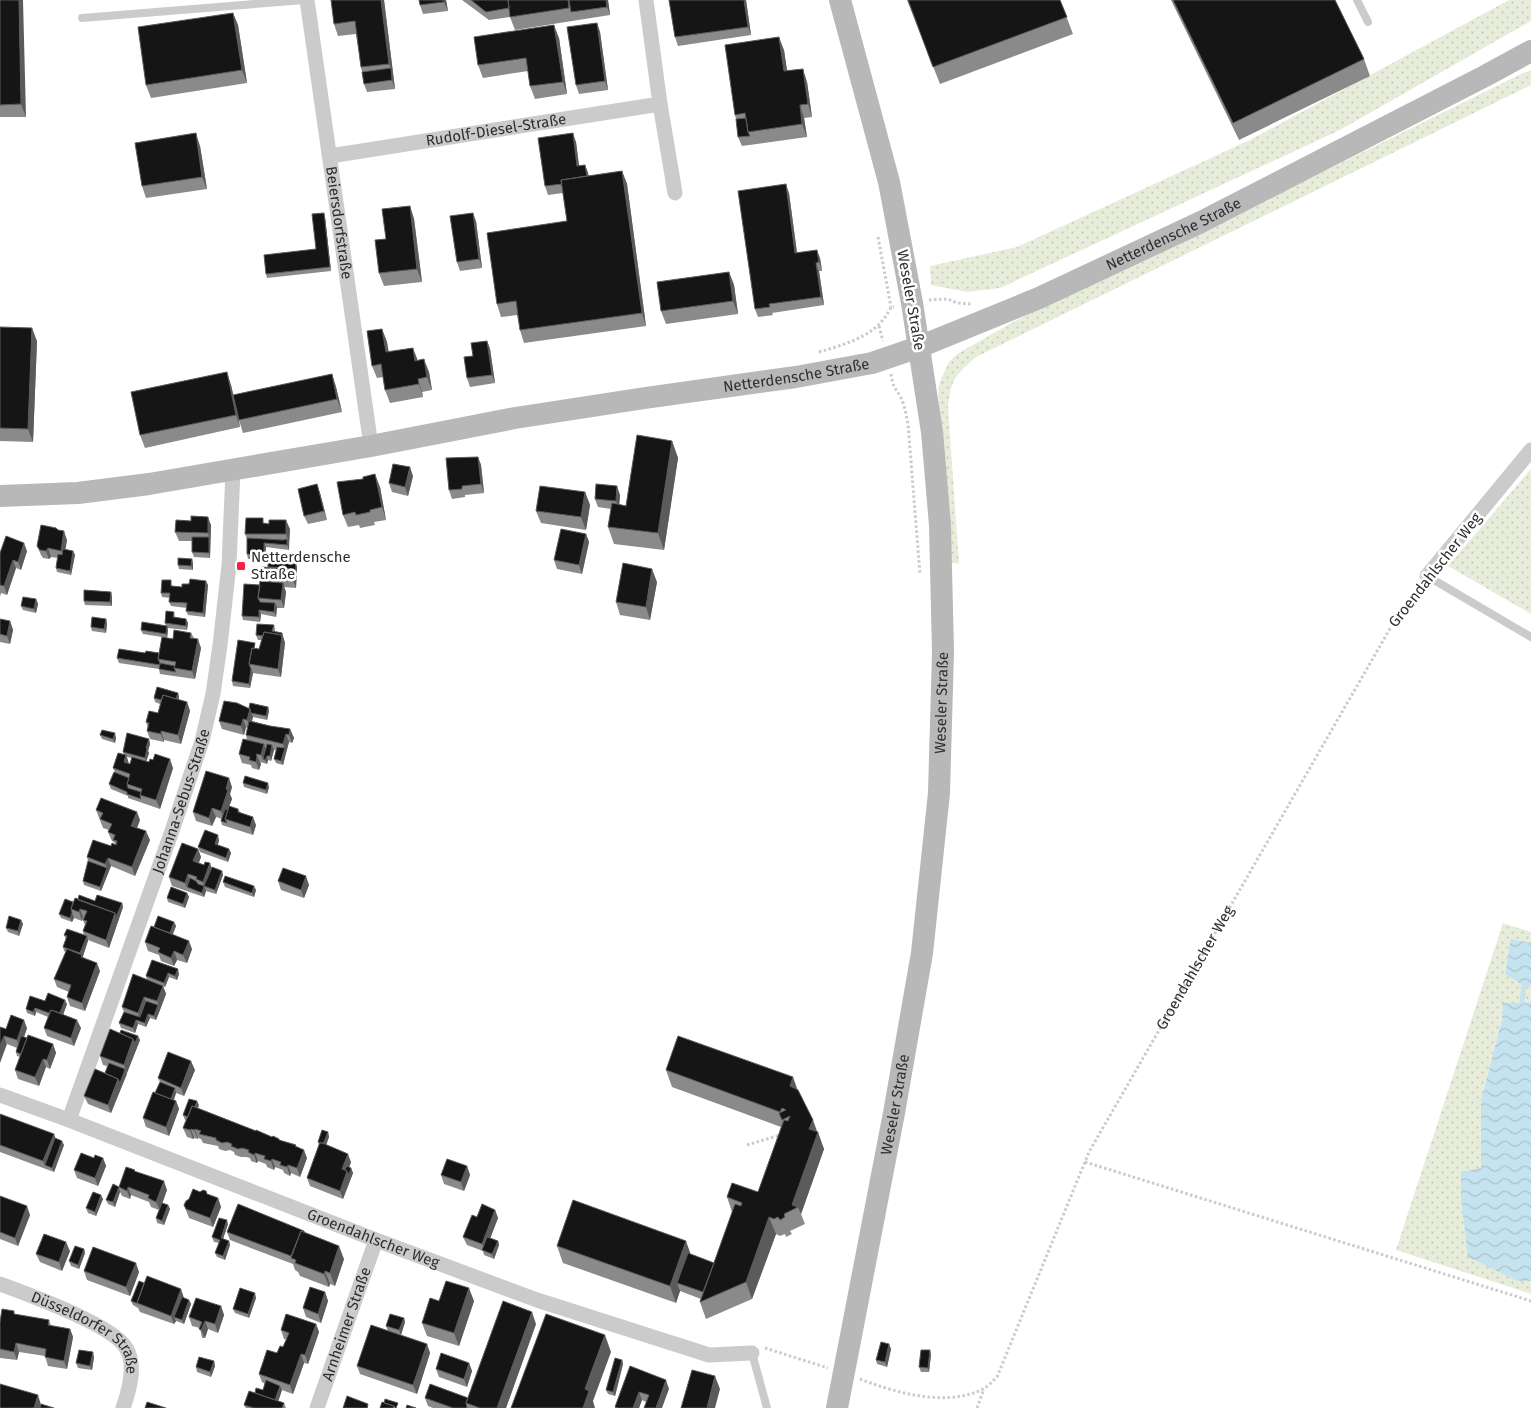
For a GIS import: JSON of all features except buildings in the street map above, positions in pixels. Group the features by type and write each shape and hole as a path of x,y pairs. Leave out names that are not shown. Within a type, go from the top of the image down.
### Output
{"main road":[{"name":"Weseler Straße","path":"837,1408 838,1366 894,1113 922,953 939,793 943,652 940,525 932,432 919,347 889,182 840,0"},
{"name":"Netterdensche Straße","path":"0,496 78,493 149,484 371,446 514,418 796,377 872,363 919,347 1039,298 1201,222 1531,51"}],"street":[{"name":"Beiersdorfstraße","path":"306,0 371,446"},
{"path":"646,0 660,104 675,193"},
{"name":"Rudolf-Diesel-Straße","path":"330,156 660,104"},
{"name":"Groendahlscher Weg","path":"1427,576 1531,450"},
{"name":"Johanna-Sebus-Straße","path":"69,1120 174,828 202,741 213,694 220,645 229,565 233,470"},
{"name":"Groendahlscher Weg","path":"0,1095 69,1120 376,1240 538,1300 708,1355 752,1352"},
{"name":"Arnheimer Straße","path":"317,1408 376,1240"},
{"name":"Düsseldorfer Straße","path":"0,1284 94,1323 113,1334 126,1348 132,1372 123,1408"}],"lane":[{"path":"82,18 306,0"},
{"path":"1357,0 1368,22"},
{"path":"1427,576 1531,637"},
{"path":"752,1352 767,1408"}],"path":[{"path":"879,326 893,388 900,396 908,424 921,583"},
{"name":"Groendahlscher Weg","path":"838,1366 895,1393 927,1399 968,1395 984,1388 997,1377 1089,1152 1399,613 1427,576"},
{"path":"747,1145 786,1134"},
{"path":"1085,1162 1531,1301"},
{"path":"752,1352 766,1348 829,1368 838,1366"},
{"path":"977,1408 984,1388"}],"green space":[{"path":"1509,0 1531,0 1531,21 1340,130 1000,288 967,292 931,285 930,266 1017,247 1250,140"},
{"path":"1531,70 1531,85 976,357 955,378 948,407 959,564 951,562 938,390 949,362 957,354 1092,281 1159,253"},
{"path":"1531,469 1531,614 1448,566"},
{"path":"1503,923 1531,932 1531,943 1511,940 1524,986 1531,986 1531,1002 1503,1004 1502,1018 1481,1100 1481,1168 1517,1281 1531,1281 1531,1294 1396,1250"}],"water":[{"path":"1511,939 1531,943 1531,986 1524,986 1505,974"},
{"path":"1531,1002 1531,1281 1517,1281 1468,1257 1461,1198 1461,1172 1481,1168 1481,1100 1502,1019 1503,1003"}],"waterway":[{"path":"1522,1002 1524,986"}],"place":[{"name":"Netterdensche Straße","path":"241,566"}]}
